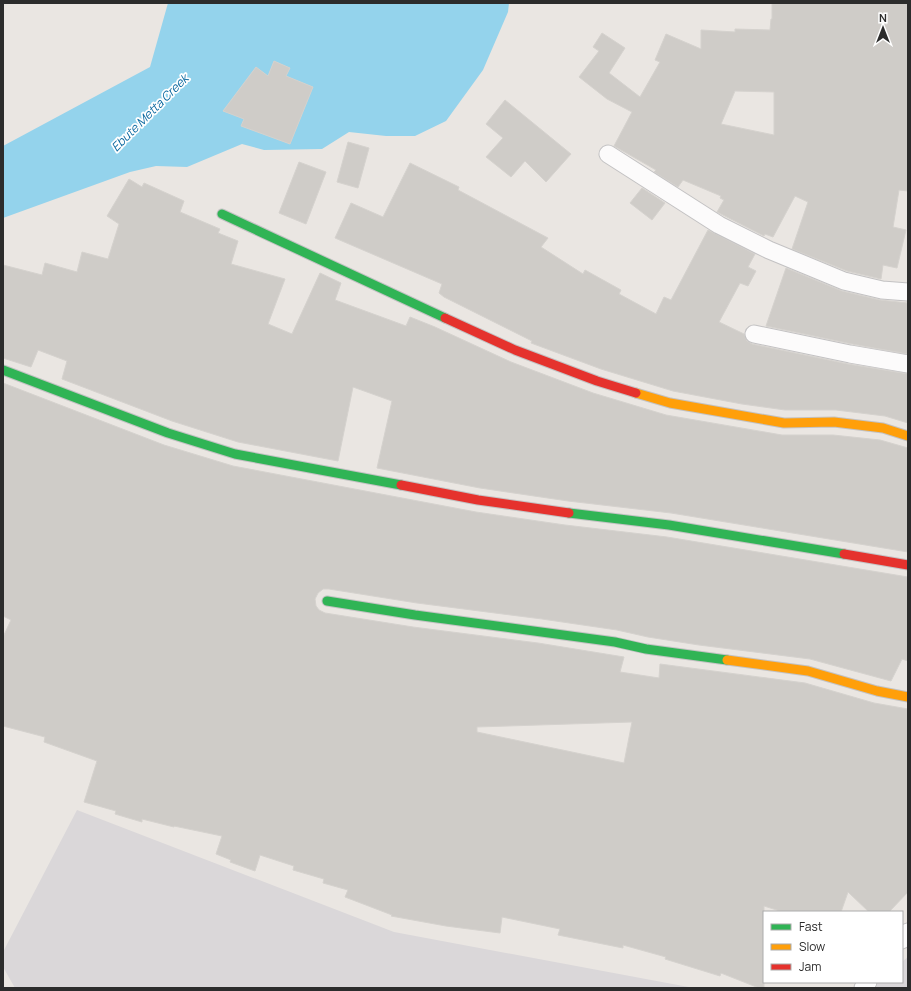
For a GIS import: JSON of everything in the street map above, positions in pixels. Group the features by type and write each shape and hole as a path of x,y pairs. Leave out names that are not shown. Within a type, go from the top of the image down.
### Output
{"street":[{"path":"608,154 719,225 769,250 844,281 882,290 908,292"},
{"path":"222,214 515,350 597,381 670,403 740,416 784,423 834,422 883,428 908,436"},
{"path":"754,334 850,354 908,364"},
{"path":"3,370 168,433 235,454 478,500 566,513 669,525 908,565"},
{"path":"327,601 415,616 548,632 615,642 646,649 696,657 749,662 808,671 877,692 908,697"}],"shaded area":[{"path":"77,810 394,932 694,988 15,988 3,967 3,952"},
{"path":"908,957 908,988 871,988 877,983 903,983 903,961"}],"water":[{"name":"Ebute Metta Creek","path":"168,3 509,3 508,12 483,70 446,121 415,136 386,136 349,132 322,149 264,150 242,144 187,167 156,166 130,172 3,218 3,146 150,67"}],"building":[{"path":"772,3 908,3 908,191 899,190 893,227 906,230 897,268 883,265 881,279 847,271 792,249 808,202 795,196 773,237 765,234 764,236 717,212 724,200 720,198 721,196 683,180 678,187 654,172 656,170 614,146 632,112 607,99 579,77 599,51 593,47 602,33 625,48 609,73 640,97 660,62 655,60 666,34 701,49 701,30 735,32 735,29 770,30","holes":["735,91 774,92 774,135 721,124"]},
{"path":"274,61 290,68 286,76 313,87 290,144 241,126 244,119 223,111 256,67 268,76"},
{"path":"505,100 571,154 546,182 525,161 511,177 486,157 503,138 486,124"},
{"path":"348,142 369,148 358,188 337,182"},
{"path":"299,162 326,172 306,224 279,213"},
{"path":"410,163 459,187 458,190 548,238 541,247 583,274 585,270 621,290 619,294 656,314 664,297 671,300 708,230 755,254 748,267 756,271 748,286 740,283 719,322 744,334 747,341 752,344 848,364 908,374 908,423 885,416 836,410 785,410 742,404 673,391 601,369 531,343 532,341 444,297 439,293 442,284 335,238 351,203 383,217"},
{"path":"129,179 142,187 144,183 184,201 180,212 220,229 218,233 238,241 231,264 285,279 268,324 292,334 320,273 341,283 335,300 406,326 410,317 511,362 593,393 666,415 782,435 833,435 880,440 908,448 908,552 671,513 568,501 480,488 377,468 392,401 353,387 338,461 238,442 172,421 62,379 67,361 38,350 31,367 3,358 3,265 42,275 45,263 77,272 82,252 108,259 119,224 107,216"},
{"path":"642,188 665,203 652,220 630,203"},
{"path":"786,268 842,291 880,300 908,303 908,354 766,326"},
{"path":"3,383 164,445 233,466 476,512 565,525 667,537 908,577 908,661 902,659 891,681 810,659 699,645 648,637 617,630 542,619 417,603 329,589 323,589 318,593 315,599 316,606 319,610 325,613 413,627 538,643 624,657 620,672 659,678 660,664 805,683 874,703 908,709 908,892 890,911 868,911 848,892 841,911 780,911 764,906 764,988 759,988 721,973 720,976 665,959 666,957 623,945 623,948 558,935 560,929 502,917 500,933 446,926 391,916 392,915 345,897 348,890 323,883 324,879 293,870 294,866 260,855 255,871 230,862 231,860 216,854 222,836 142,819 142,822 115,814 116,811 84,802 97,761 44,742 45,737 3,726 3,637 11,620 3,616","holes":["632,722 624,763 477,732 477,727"]}],"traffic: fast":[{"path":"222,214 445,318"},
{"path":"3,370 168,433 235,454 401,485"},
{"path":"569,513 669,525 844,554"},
{"path":"327,601 415,615 615,642 646,649 727,660"}],"traffic: slow":[{"path":"636,393 670,403 784,423 834,422 883,428 908,436"},
{"path":"727,660 808,671 877,691 908,697"}],"traffic: jam":[{"path":"445,318 515,350 597,381 636,393"},
{"path":"401,485 478,500 569,513"},
{"path":"844,554 908,565"}]}
